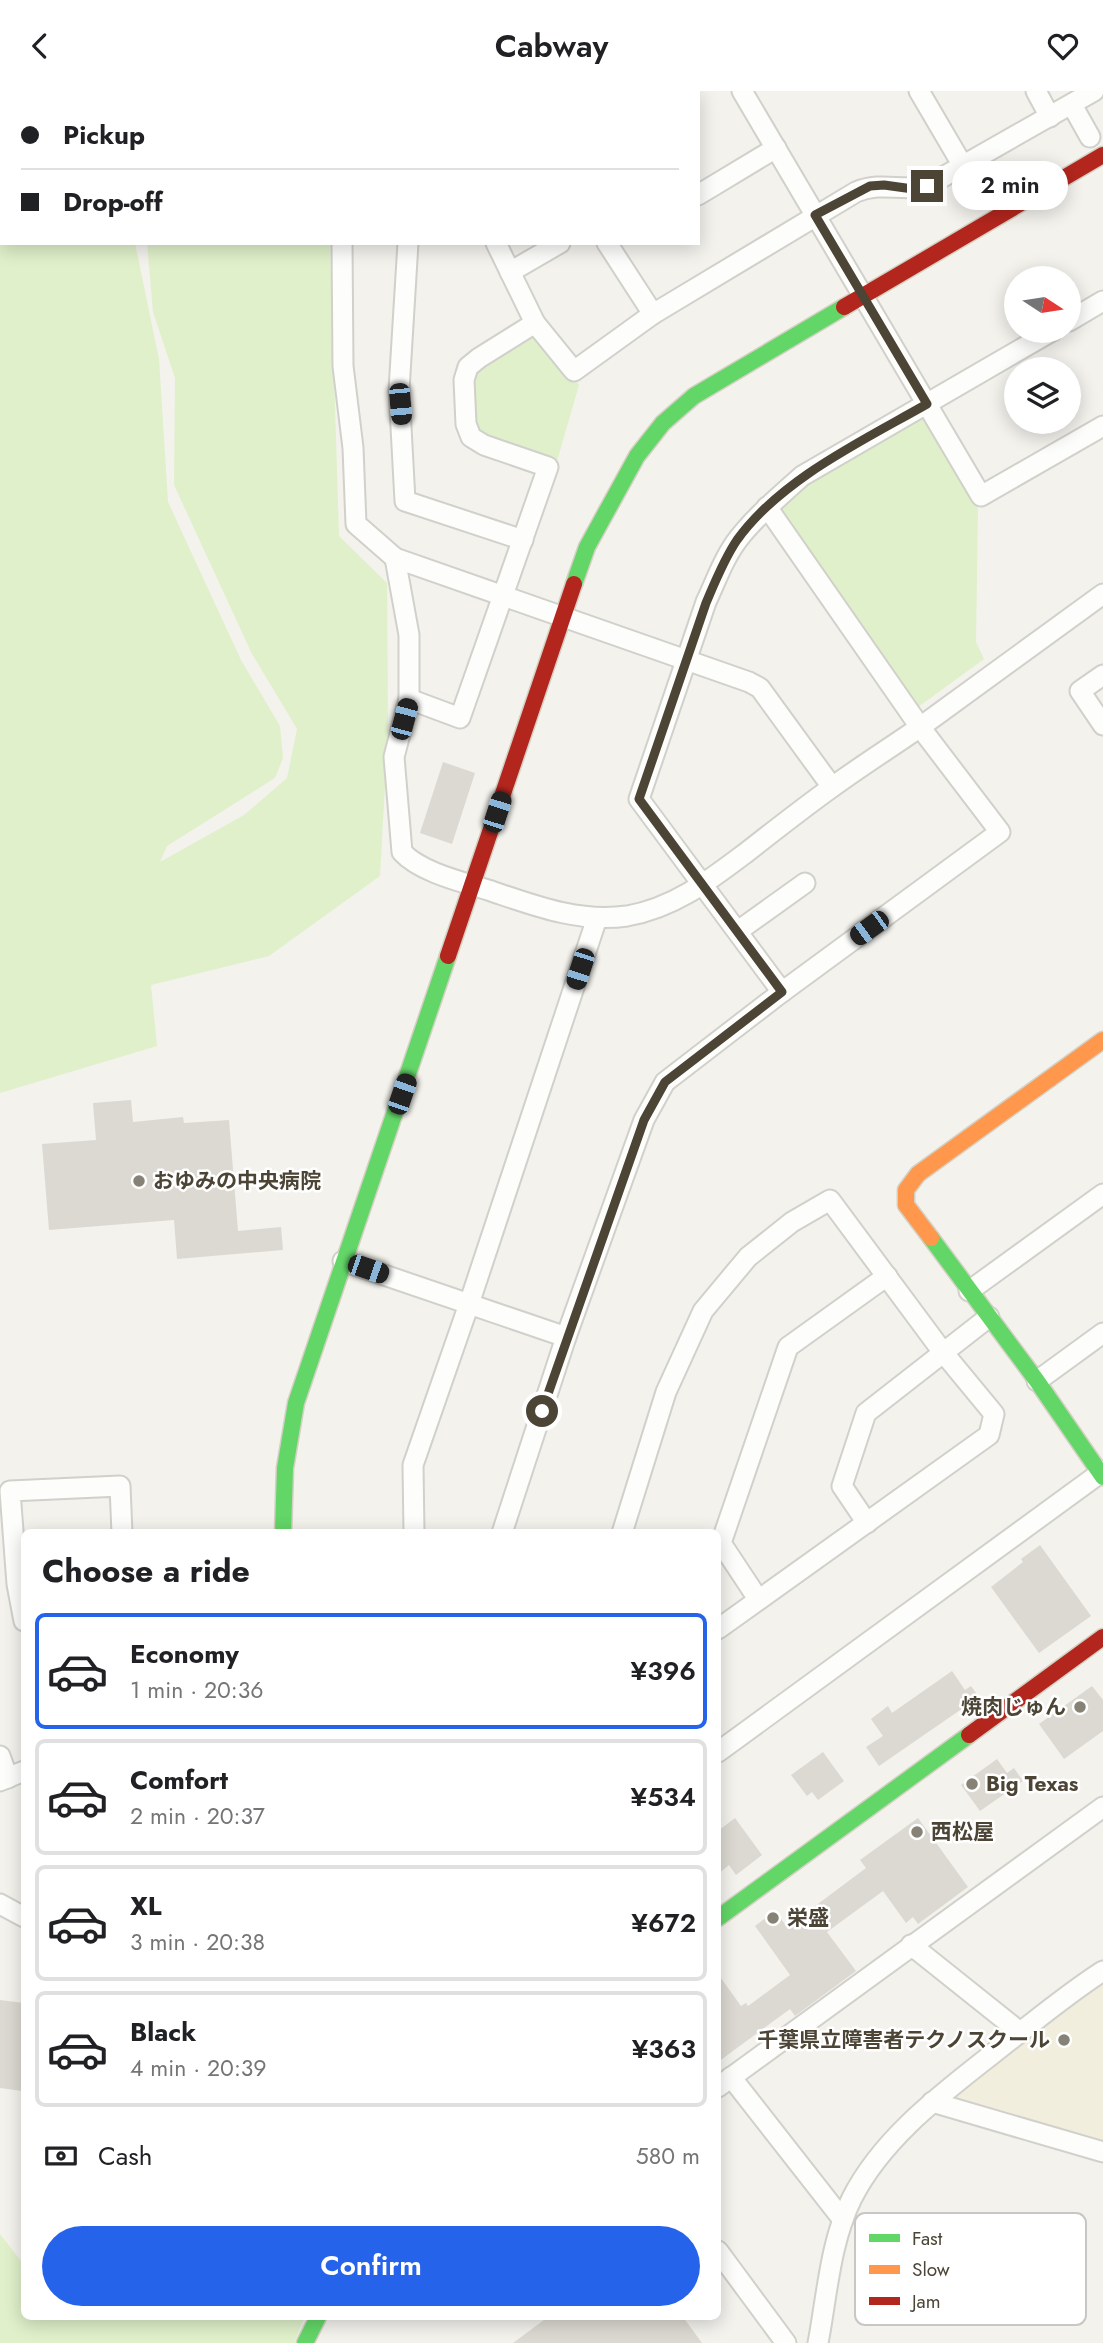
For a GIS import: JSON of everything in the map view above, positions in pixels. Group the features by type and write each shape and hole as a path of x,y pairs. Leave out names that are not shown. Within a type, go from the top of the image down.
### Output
{"street":[{"path":"742,91 981,496 1103,426"},
{"path":"919,91 963,166"},
{"path":"1036,91 1050,117"},
{"path":"497,245 535,323 574,371 653,314 815,215 870,186 913,189 927,186 1094,91"},
{"path":"1072,105 1090,137"},
{"path":"700,194 776,148"},
{"path":"283,1529 281,1496 285,1451 296,1403 563,617 593,535 637,456 663,423 694,396 1103,155"},
{"path":"342,245 343,366 353,448 356,524 395,558 760,688 832,787"},
{"path":"408,245 399,390 405,501 523,540"},
{"path":"510,272 557,245"},
{"path":"608,245 653,314"},
{"path":"1082,313 1103,301"},
{"path":"409,699 460,718 548,467 484,445 471,437 466,424 464,380 468,367 535,323"},
{"path":"782,992 639,799 719,574 738,540 768,507 802,476 1031,343"},
{"path":"503,1529 566,1337 644,1120 665,1082 782,992 1000,832 920,727 768,507"},
{"path":"395,558 409,635 409,699 394,757 402,852 411,863 540,908 567,915 597,918 627,916 650,910 673,902 704,884 832,787 920,727 1103,594"},
{"path":"1103,675 1080,691 1103,725"},
{"path":"738,931 805,883"},
{"path":"414,1529 413,1465 597,918"},
{"path":"721,1750 1102,1474 1037,1381 906,1205 906,1190 918,1174 1103,1039"},
{"path":"969,1291 1103,1194"},
{"path":"623,1529 666,1392 703,1311 748,1257 792,1222 830,1200 942,1351 994,1414 989,1434 721,1627"},
{"path":"343,1261 566,1337"},
{"path":"758,1599 721,1543 788,1347 887,1276"},
{"path":"867,1523 842,1486 866,1413 942,1351 989,1317"},
{"path":"1037,1381 1103,1333"},
{"path":"21,1605 10,1491 120,1486 122,1529"},
{"path":"721,1916 1103,1637"},
{"path":"0,1756 11,1777"},
{"path":"843,2220 724,2082 1103,1807"},
{"path":"0,1904 21,1914"},
{"path":"911,1945 1020,2032"},
{"path":"818,2343 843,2220 867,2172 932,2102 1103,1971"},
{"path":"932,2102 1103,2153"},
{"path":"721,2255 786,2343"},
{"path":"305,2343 316,2320"}],"shaded area":[{"name":"千葉県立障害者テクノスクール","path":"1103,1982 1103,2143 952,2101 950,2097"}],"green space":[{"path":"0,245 135,245 159,359 168,502 241,660 280,726 283,758 275,778 167,846 160,862 244,815 287,778 297,729 252,654 174,485 175,378 153,312 147,245 330,245 339,536 387,583 388,730 380,876 269,956 151,985 157,1046 0,1093"},
{"path":"531,334 539,336 579,385 557,461 477,433 469,387 472,371"},
{"path":"924,411 978,507 976,642 984,659 918,707 775,510 810,477"},
{"path":"0,2234 21,2261 21,2320 304,2320 294,2343 0,2343"}],"building":[{"path":"443,762 475,773 452,844 420,833"},
{"name":"おゆみの中央病院","path":"131,1100 133,1122 183,1117 184,1123 229,1120 238,1231 281,1227 283,1250 177,1259 174,1220 49,1230 42,1144 96,1140 93,1103"},
{"path":"1040,1545 1091,1616 1039,1653 991,1587"},
{"path":"952,1671 965,1690 971,1686 979,1697 879,1766 866,1747 883,1736 871,1719 888,1706 892,1713"},
{"path":"1092,1686 1103,1700 1103,1731 1064,1759 1039,1724"},
{"path":"823,1752 844,1781 818,1800 812,1792 807,1796 791,1775"},
{"path":"997,1759 1007,1773 1014,1768 1023,1781 980,1811 961,1785"},
{"path":"735,1818 762,1855 736,1875 729,1865 721,1872 721,1829"},
{"path":"918,1818 968,1887 918,1924 913,1917 906,1923 883,1891 827,1932 856,1971 795,2016 790,2009 721,2060 721,1978 741,2006 746,2003 748,2006 790,1975 755,1926 775,1911 787,1927 866,1868 860,1860"},
{"path":"0,2000 21,2003 21,2091 0,2088"},
{"path":"544,2320 685,2320 702,2343 513,2343"}],"traffic: fast":[{"path":"574,584 587,547 637,456 663,423 694,396 844,307"},
{"path":"283,1529 285,1468 296,1403 448,956"},
{"path":"931,1238 1037,1381 1103,1477"},
{"path":"721,1916 969,1735"},
{"path":"305,2343 316,2320"}],"traffic: slow":[{"path":"931,1238 906,1205 906,1190 918,1174 1103,1040"}],"traffic: jam":[{"path":"844,307 1103,155"},
{"path":"448,956 574,584"},
{"path":"969,1735 1103,1637"}],"place":[{"name":"おゆみの中央病院","path":"139,1181"},
{"name":"焼肉じゅん","path":"1080,1707"},
{"name":"Big Texas","path":"972,1784"},
{"name":"西松屋","path":"917,1832"},
{"name":"栄盛","path":"773,1918"},
{"name":"千葉県立障害者テクノスクール","path":"1064,2040"}],"route":[{"path":"542,1411 644,1120 665,1082 782,992 639,799 706,603 738,540 768,507 802,476 927,404 815,215 870,186 884,185 901,189 927,186"}]}
